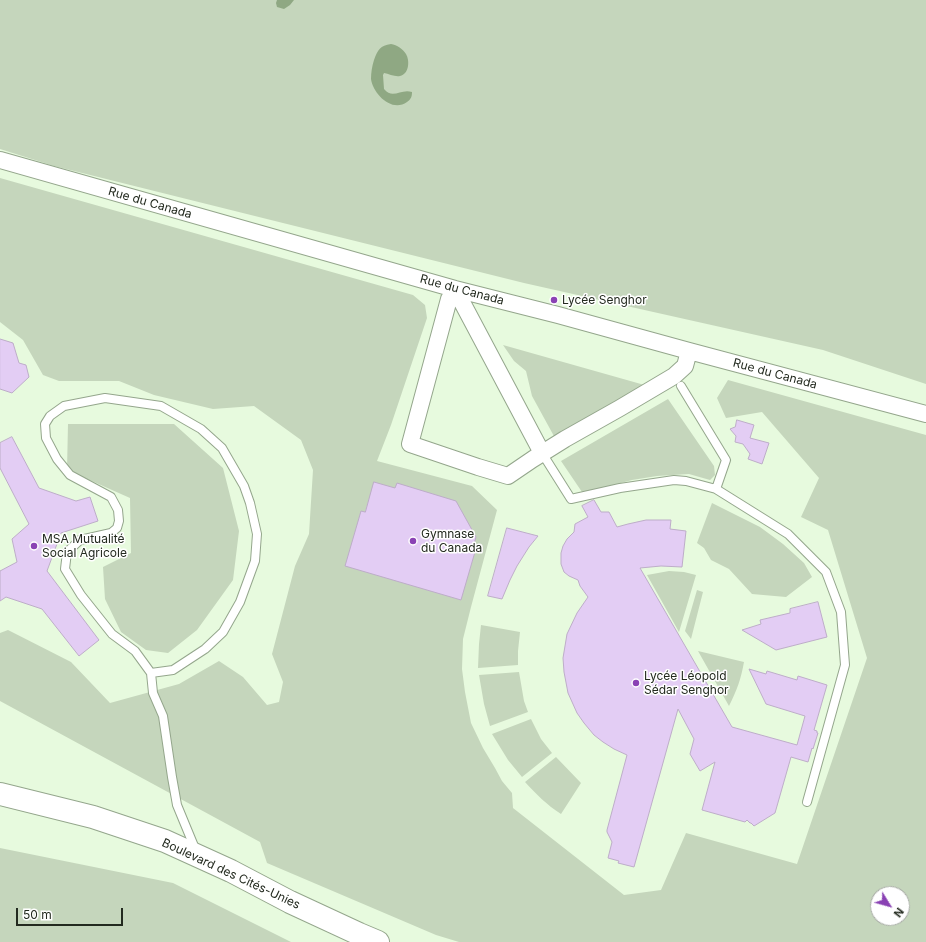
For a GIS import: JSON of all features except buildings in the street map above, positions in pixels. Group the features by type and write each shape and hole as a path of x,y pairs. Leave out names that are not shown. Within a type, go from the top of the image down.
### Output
{"main road":[{"name":"Boulevard des Cités-Unies","path":"0,794 93,817 165,841 231,871 290,902 378,942"},
{"name":"Boulevard des Cités-Unies","path":"0,801 34,803"}],"street":[{"name":"Rue du Canada","path":"0,160 455,289 926,414"},
{"path":"455,289 449,299 410,444 508,476 542,453 674,376 685,366 689,351"},
{"path":"455,289 542,453"}],"lane":[{"path":"681,386 726,460 716,489"},
{"path":"151,673 173,670 205,649 222,632 240,602 255,561 257,534 250,503 244,486 222,448 201,429 161,406 105,398 64,406 50,416 45,424 46,438 57,459 70,475 111,497 118,510 119,521 117,528 111,533 80,540 67,552 65,569 81,595 112,634 135,651 151,673 153,693 164,716 177,805 198,856"},
{"path":"542,453 571,499 620,488 674,480 686,481 716,489 788,534 826,572 841,612 845,665 807,802"}],"shaded area":[{"path":"0,0 926,0 926,384 823,350 524,283 54,166 0,149"},
{"path":"277,0 294,0 284,9 277,7"},
{"path":"391,44 398,46 405,52 408,60 408,67 405,73 400,76 384,73 384,89 391,94 404,91 412,92 409,100 401,105 390,104 379,96 371,79 371,72 377,53 382,47"},
{"path":"0,178 413,295 425,305 427,318 391,425 377,461 472,486 497,510 463,639 462,669 471,723 483,748 502,781 512,793 513,808 624,895 661,890 686,833 797,864 867,658 828,530 801,517 819,478 762,412 726,418 717,398 728,380 926,435 926,942 459,942 436,935 267,863 260,842 0,701 0,633 8,630 71,662 110,703 179,684 219,661 243,677 267,705 279,702 283,682 272,654 295,566 309,534 313,470 301,440 254,406 213,409 154,395 119,381 59,381 43,375 23,340 0,322"},
{"path":"503,345 648,386 555,438 532,396 526,371 514,361"},
{"path":"668,399 714,466 715,475 710,480 689,474 657,476 632,480 582,492 561,461"},
{"path":"68,424 174,424 223,468 239,531 233,580 197,630 168,653 146,650 121,632 105,599 103,567 131,553 130,498 67,470"},
{"path":"712,503 760,527 783,544 804,563 812,577 786,597 752,594 729,569 711,560 704,548 697,543"},
{"path":"669,571 684,572 696,575 679,632 647,575"},
{"path":"697,590 703,592 691,639 685,631"},
{"path":"481,625 520,632 518,665 478,668"},
{"path":"698,651 744,662 742,674 729,706"},
{"path":"519,672 524,701 528,712 490,726 484,704 479,675"},
{"path":"531,719 541,739 552,753 522,777 508,760 492,734"},
{"path":"556,757 581,783 561,814 542,799 525,782"},
{"path":"0,848 173,883 291,942 0,942"}],"place":[{"name":"Lycée Senghor","path":"554,300"},
{"name":"Gymnase du Canada","path":"413,541"},
{"name":"MSA Mutualité Social Agricole","path":"34,546"},
{"name":"Lycée Léopold Sédar Senghor","path":"636,683"}]}
